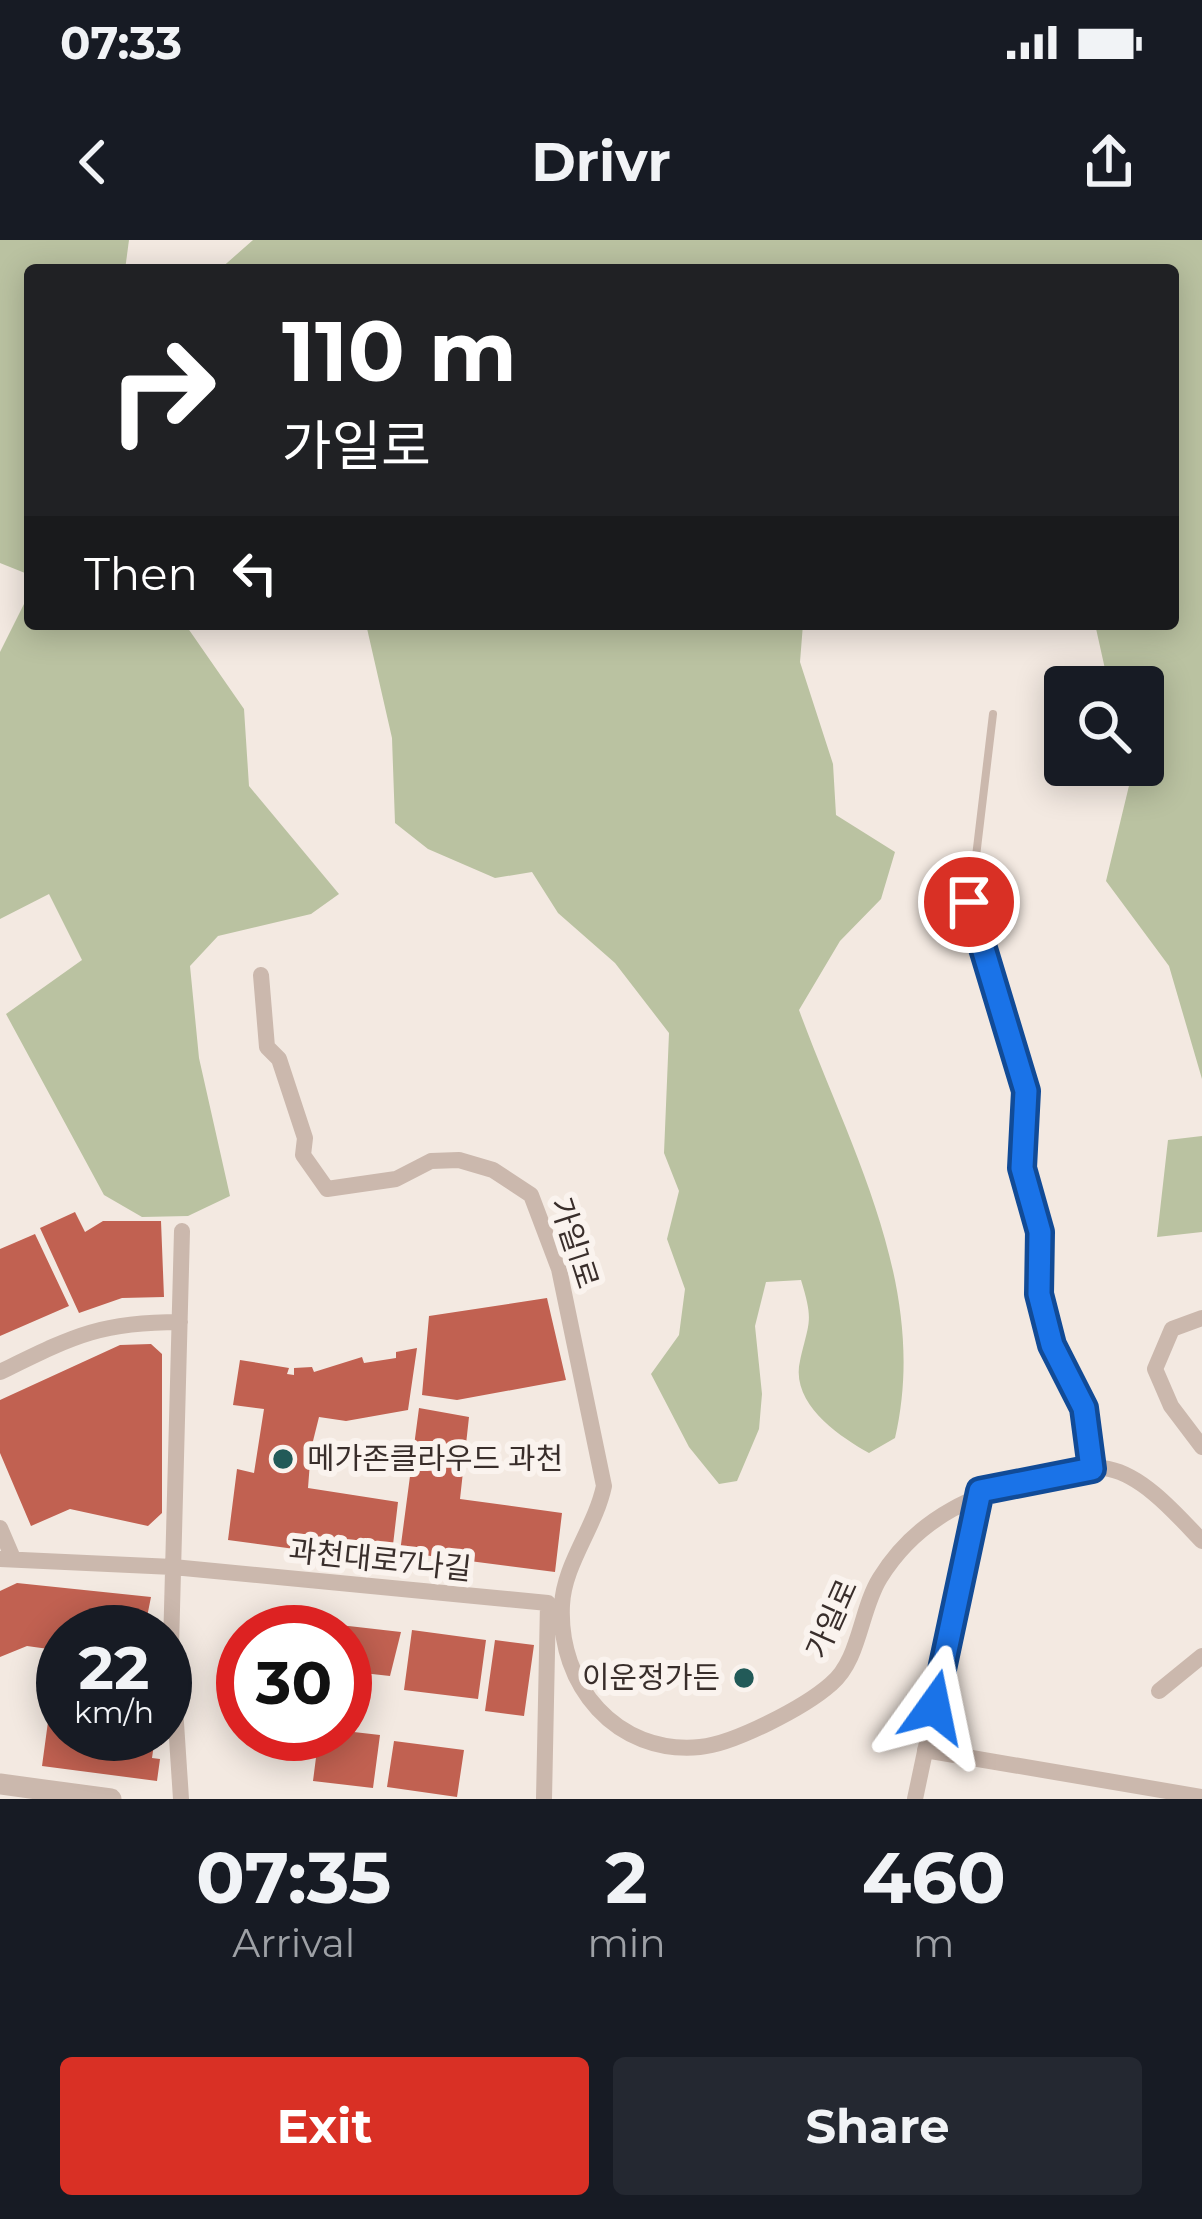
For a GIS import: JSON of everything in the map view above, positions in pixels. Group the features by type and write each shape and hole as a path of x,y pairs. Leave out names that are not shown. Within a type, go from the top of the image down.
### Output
{"street":[{"name":"가일1로","path":"260,975 267,1047 279,1059 305,1138 302,1155 327,1189 396,1179 431,1161 459,1160 493,1170 531,1195 543,1220 559,1270 604,1486 598,1514 566,1577 562,1607 568,1672"},
{"path":"181,1799 172,1647 182,1231"},
{"path":"1202,1318 1172,1329 1155,1369 1171,1406 1202,1447"},
{"path":"0,1372 88,1329 118,1322 180,1322"},
{"name":"가일로","path":"568,1672 607,1721 625,1732 699,1748 733,1740 832,1684 848,1662 867,1601 883,1572 948,1509 980,1491 1092,1469"},
{"path":"1092,1469 1132,1478 1202,1541"},
{"path":"915,1799 980,1491"},
{"name":"과천대로7나길","path":"0,1528 6,1558 173,1567 548,1603 544,1799"},
{"path":"1160,1691 1202,1656"},
{"path":"926,1750 1202,1797"},
{"path":"0,1784 112,1799"}],"lane":[{"path":"993,714 969,915 1026,1091 1022,1168 1040,1232 1039,1294 1052,1345 1084,1408 1092,1469"}],"green space":[{"path":"0,240 129,240 126,264 24,264 24,573 0,563"},
{"path":"253,240 1202,240 1202,1079 1169,966 1106,881 1129,786 1164,786 1164,666 1104,666 1096,630 1179,630 1179,264 226,264"},
{"path":"24,604 24,630 189,630 244,709 249,786 339,894 311,914 218,936 190,966 199,1058 230,1196 188,1216 142,1217 104,1195 6,1014 82,960 49,894 0,919 0,652"},
{"path":"367,630 803,630 800,662 833,764 836,815 895,852 881,899 840,941 799,1010 861,1167 893,1273 902,1327 903,1382 895,1438 869,1453 831,1427 802,1391 800,1361 809,1321 801,1280 766,1282 755,1326 762,1394 759,1429 737,1481 719,1484 689,1447 651,1374 679,1335 685,1289 667,1239 679,1191 664,1153 669,1033 615,963 558,913 532,872 495,878 428,849 395,823 392,738"},
{"path":"1202,1136 1202,1232 1157,1237 1168,1140"}],"building":[{"path":"75,1212 85,1232 103,1221 161,1221 164,1297 122,1298 79,1313 40,1228"},
{"path":"35,1234 69,1306 0,1336 0,1249"},
{"path":"547,1298 566,1380 457,1400 422,1395 429,1316"},
{"path":"151,1344 162,1354 162,1513 148,1526 70,1509 31,1526 0,1453 0,1400 120,1345"},
{"name":"메가존클라우드 과천","path":"417,1348 408,1410 346,1421 319,1417 311,1449 308,1488 398,1502 391,1562 228,1540 237,1469 254,1473 264,1409 233,1405 240,1360 289,1368 287,1374 294,1375 294,1368 312,1367 314,1372 362,1357 364,1363 396,1358 396,1352"},
{"path":"419,1408 469,1417 460,1499 562,1513 555,1572 400,1552"},
{"path":"17,1583 151,1597 149,1605 36,1605 36,1647 0,1657 0,1591"},
{"path":"372,1629 401,1632 390,1676 372,1674"},
{"path":"412,1630 486,1640 478,1699 404,1690"},
{"path":"495,1640 534,1645 524,1716 485,1711"},
{"path":"372,1734 380,1735 373,1788 313,1781 316,1761 372,1761"},
{"path":"394,1741 464,1750 457,1797 387,1787"},
{"path":"43,1761 160,1761 157,1781 42,1766"}],"place":[{"name":"메가존클라우드 과천","path":"283,1459"},
{"name":"이운정가든","path":"744,1678"}],"route":[{"path":"934,1707 980,1491 1092,1469 1084,1408 1043,1319 1037,1273 1040,1232 1022,1168 1026,1091 1004,1009 972,925 969,902"}]}
